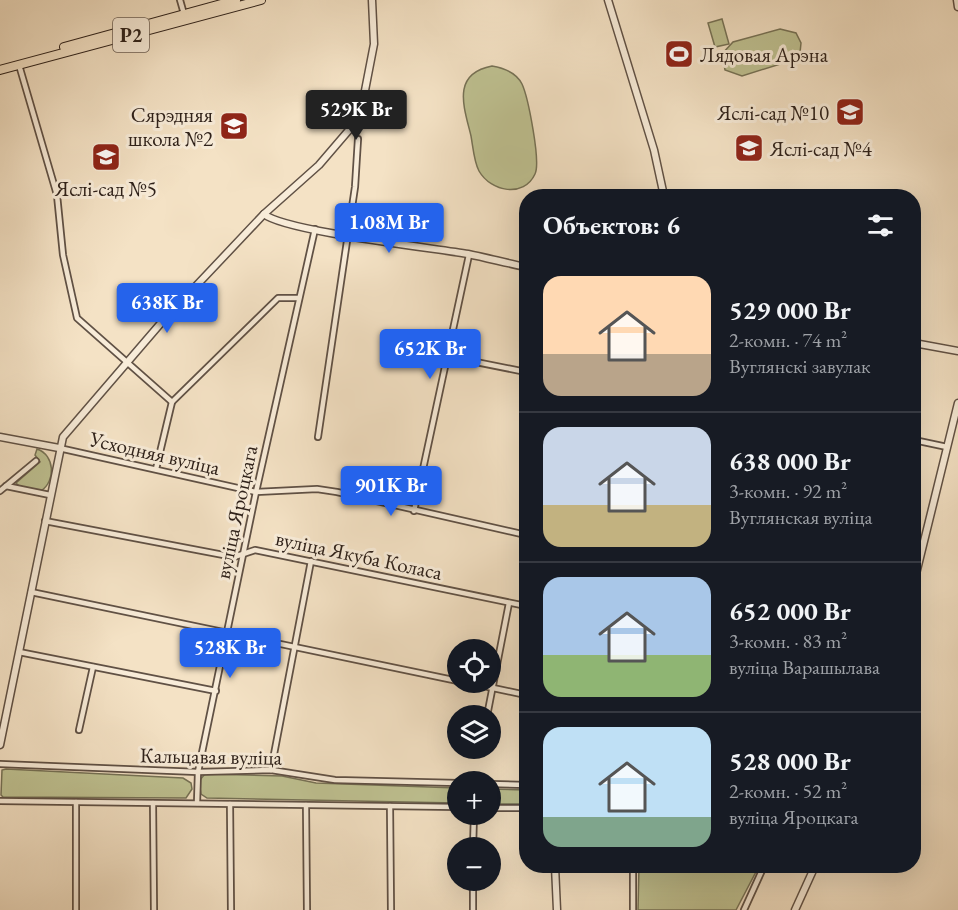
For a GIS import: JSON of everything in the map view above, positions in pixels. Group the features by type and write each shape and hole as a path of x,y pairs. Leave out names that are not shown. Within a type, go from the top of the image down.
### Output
{"main road":[{"name":"Р2","path":"185,17 236,0"},
{"name":"Р2","path":"0,65 185,17 261,0"},
{"name":"Р2","path":"0,70 18,62"}],"street":[{"path":"180,0 185,17"},
{"path":"0,746 59,448 69,429 161,323 264,214 319,165 359,116 374,44 372,0"},
{"path":"608,0 654,150 662,189"},
{"path":"957,0 958,7"},
{"path":"18,62 57,195 71,294 77,318 172,402"},
{"path":"318,437 355,187 358,139"},
{"path":"264,214 273,220 315,229 519,266"},
{"name":"вуліца Яроцкага","path":"197,802 198,772 256,492 315,229"},
{"path":"414,511 469,255"},
{"path":"156,469 172,402 278,298 299,298"},
{"path":"921,344 958,351"},
{"path":"396,346 446,354 519,370"},
{"path":"921,553 958,406"},
{"path":"0,437 59,448"},
{"path":"921,441 947,447"},
{"name":"Усходняя вуліца","path":"59,448 256,492 316,489 519,534"},
{"path":"0,491 36,461"},
{"path":"6,486 50,495"},
{"name":"вуліца Якуба Коласа","path":"45,521 234,557 255,550 519,605"},
{"path":"271,770 311,561"},
{"path":"31,592 447,679"},
{"path":"501,643 509,603"},
{"path":"19,652 216,691"},
{"path":"79,730 93,667"},
{"path":"501,690 519,694"},
{"name":"Кальцавая вуліца","path":"0,764 198,772 271,770 335,780 447,783"},
{"path":"501,784 519,785"},
{"path":"0,801 447,807"},
{"path":"76,802 76,910"},
{"path":"153,803 154,910"},
{"path":"230,804 231,910"},
{"path":"306,805 307,910"},
{"path":"390,806 391,910"},
{"path":"501,808 519,808"},
{"path":"555,873 557,910"},
{"path":"633,873 633,910"},
{"path":"744,910 761,873"},
{"path":"795,910 812,873"},
{"path":"473,891 473,910"}],"green space":[{"path":"722,19 729,44 715,47 708,23"},
{"path":"780,29 796,33 801,43 800,53 796,59 742,76 725,70 722,54 733,42"},
{"path":"492,66 509,71 516,76 525,91 530,115 535,144 535,174 530,182 516,189 499,188 491,184 479,171 466,114 465,84 470,76 479,70"},
{"path":"37,449 47,457 51,468 49,481 41,491 19,486 16,483 40,462 35,455"},
{"path":"2,770 183,778 191,783 192,789 186,798 3,797 1,795"},
{"path":"205,774 282,776 316,783 447,788 447,803 207,798 201,794 199,781"},
{"path":"501,789 519,790 519,804 501,804"},
{"path":"639,873 755,873 736,910 638,910"}],"place":[{"name":"Лядовая Арэна","path":"679,54"},
{"name":"Яслі-сад №10","path":"850,112"},
{"name":"Сярэдняя школа №2","path":"234,126"},
{"name":"Яслі-сад №4","path":"749,148"},
{"name":"Яслі-сад №5","path":"106,157"}]}
